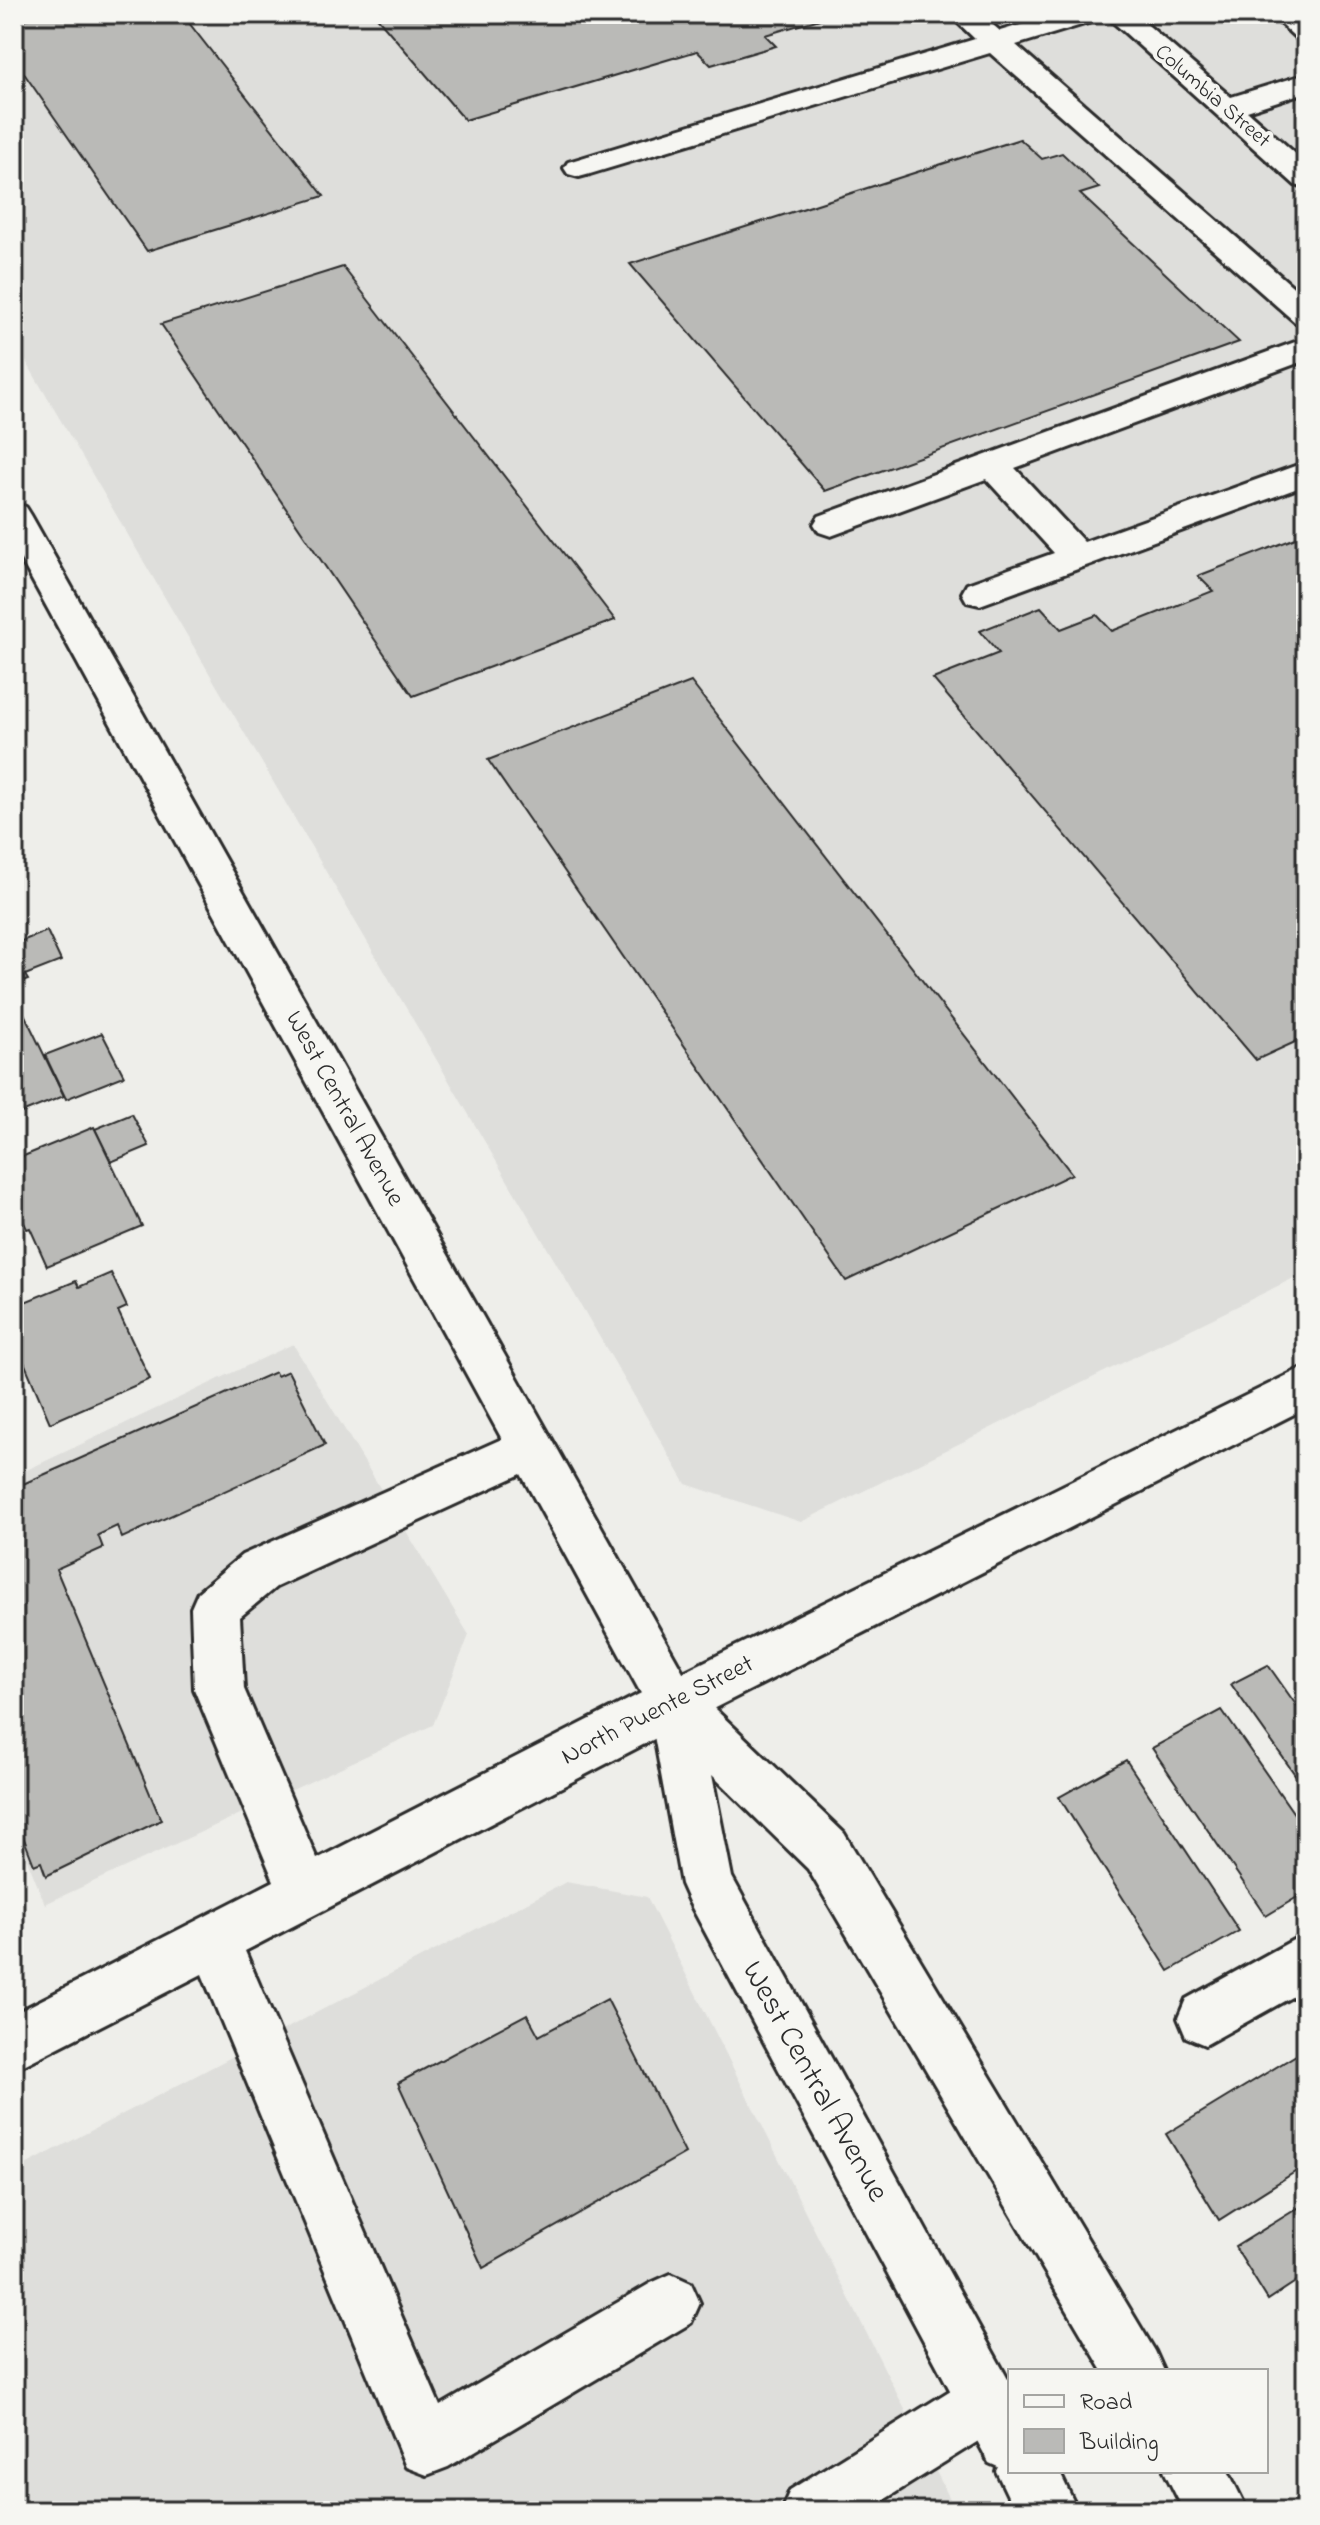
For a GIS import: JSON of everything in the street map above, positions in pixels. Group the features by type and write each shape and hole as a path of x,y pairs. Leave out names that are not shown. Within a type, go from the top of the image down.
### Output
{"main road":[{"path":"963,14 1306,315"},
{"path":"579,168 1088,14"},
{"name":"Columbia Street","path":"1118,14 1306,179"},
{"path":"1284,14 1306,32"},
{"path":"1224,109 1306,83"},
{"path":"831,524 1306,348"},
{"path":"992,464 1078,557"},
{"path":"980,593 1306,473"},
{"name":"West Central Avenue","path":"14,515 673,1703 826,1851 1134,2369"},
{"name":"North Puente Street","path":"14,2043 673,1703 1306,1386"},
{"path":"305,1892 219,1689 215,1608 259,1571 531,1447"},
{"name":"West Central Avenue","path":"673,1703 707,1884 999,2421"},
{"path":"214,1940 427,2446 671,2303"},
{"path":"1205,2018 1306,1959"},
{"path":"811,2511 999,2421"},
{"path":"1027,2473 1048,2511"},
{"path":"1195,2473 1218,2511"}],"shaded area":[{"path":"14,14 1306,14 1306,1272 801,1522 686,1484 14,341"},
{"path":"293,1344 469,1635 433,1725 45,1904 14,1827 14,1476"},
{"path":"566,1882 647,1897 956,2511 14,2511 14,2171"}],"building":[{"path":"44,14 182,14 324,196 147,251 14,59 14,22"},
{"path":"374,14 837,14 765,35 776,46 711,65 697,51 465,120"},
{"path":"1020,139 1042,159 1062,153 1099,188 1080,194 1239,342 825,491 630,264"},
{"path":"343,267 615,620 413,696 161,324"},
{"path":"1306,534 1306,1037 1256,1060 933,679 999,653 980,631 1041,607 1061,629 1097,615 1112,631 1213,591 1198,576"},
{"path":"691,682 1072,1174 846,1281 488,760"},
{"path":"47,931 61,961 25,975 28,980 14,985 14,944"},
{"path":"19,1003 64,1096 14,1116 14,1005"},
{"path":"102,1033 124,1076 66,1099 45,1055"},
{"path":"132,1114 149,1146 111,1162 95,1129"},
{"path":"94,1127 142,1226 47,1266 30,1228 27,1229 18,1210 14,1212 14,1160"},
{"path":"111,1273 127,1307 118,1311 150,1379 50,1423 24,1362 14,1366 14,1303 19,1301 20,1304 76,1281 79,1287"},
{"path":"288,1371 325,1445 122,1538 117,1526 98,1535 103,1548 56,1569 161,1820 46,1876 41,1862 34,1865 14,1813 14,1488 275,1372 277,1376"},
{"path":"1268,1665 1306,1719 1306,1790 1231,1684"},
{"path":"1222,1710 1306,1831 1306,1896 1304,1893 1266,1916 1152,1748"},
{"path":"1126,1760 1239,1931 1169,1971 1059,1797"},
{"path":"607,1999 685,2153 483,2268 398,2083 527,2014 539,2036"},
{"path":"1306,2049 1306,2165 1219,2220 1166,2134"},
{"path":"1306,2203 1306,2275 1268,2300 1235,2247"}]}
